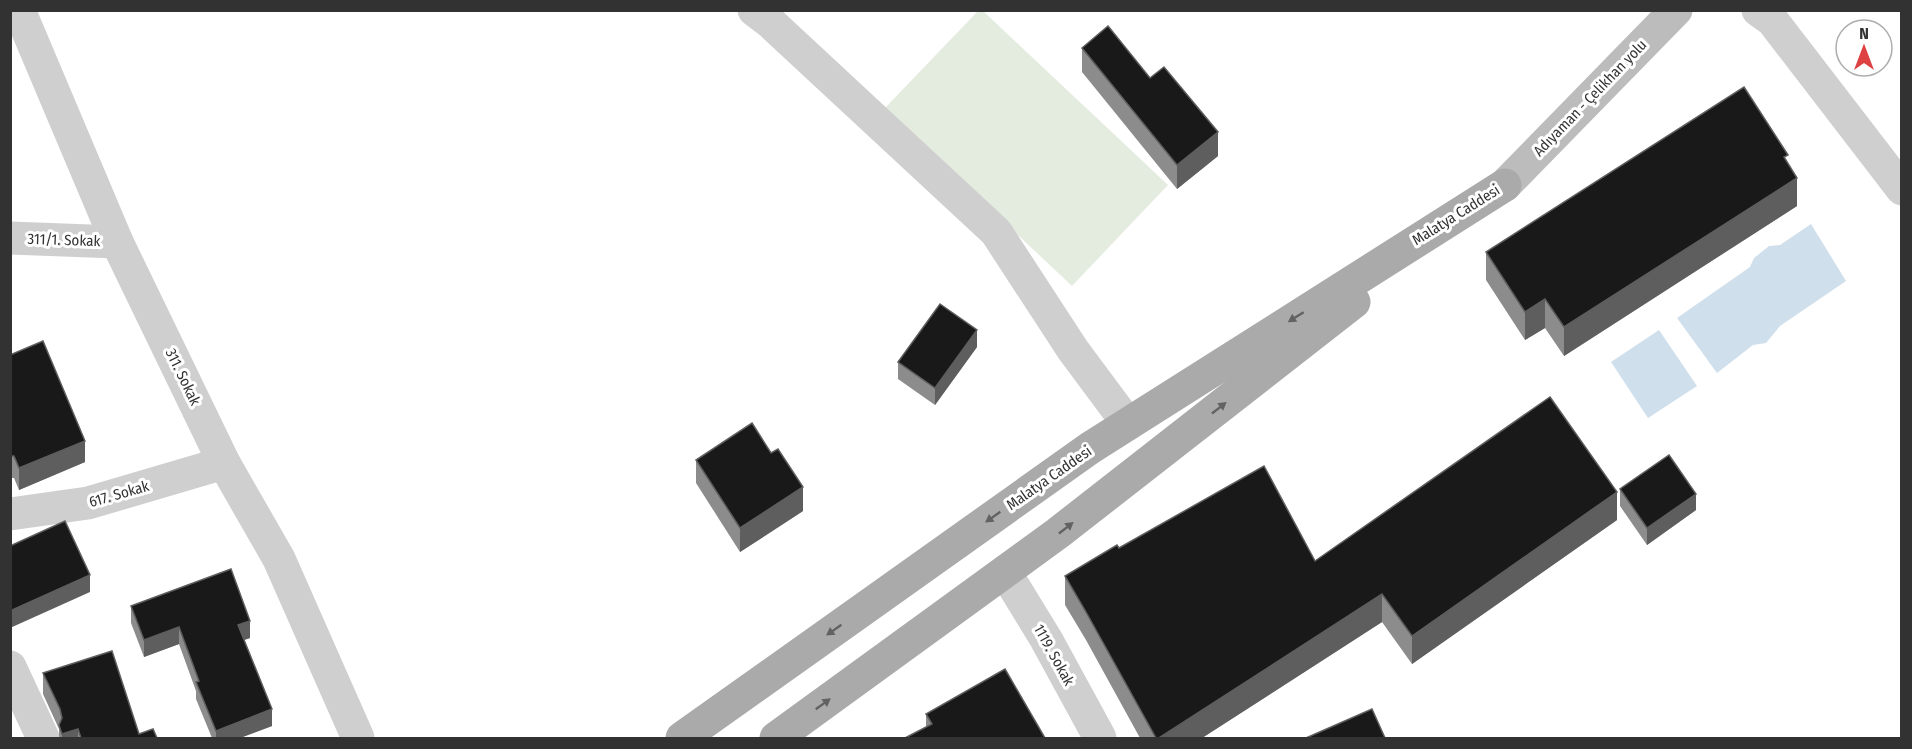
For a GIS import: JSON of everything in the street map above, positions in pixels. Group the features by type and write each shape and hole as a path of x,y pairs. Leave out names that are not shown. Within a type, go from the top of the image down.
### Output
{"main road":[{"name":"Adıyaman - Çelikhan yolu","path":"1505,184 1676,10"},
{"name":"Malatya Caddesi","path":"682,738 1090,448 1505,184"},
{"name":"Malatya Caddesi","path":"776,738 1058,533 1505,184"}],"street":[{"name":"311. Sokak","path":"19,10 117,242 224,463 279,559 358,738"},
{"path":"754,10 771,23 996,232 1073,350 1128,424"},
{"path":"1758,10 1772,20 1902,189"},
{"name":"311/1. Sokak","path":"10,238 117,242"},
{"name":"617. Sokak","path":"10,514 88,503 224,463"},
{"name":"1119. Sokak","path":"1005,572 1046,639 1100,738"},
{"path":"10,667 43,738"}],"shaded area":[{"path":"978,11 983,11 1168,185 1072,286 884,109"}],"water":[{"path":"1811,224 1846,281 1780,326 1766,343 1753,345 1717,373 1677,318 1750,267 1754,258 1769,246 1780,245"},
{"path":"1659,330 1697,386 1648,418 1611,362"}],"building":[{"path":"1108,26 1150,78 1164,67 1218,132 1177,165 1082,48"},
{"path":"1744,87 1788,155 1784,157 1797,178 1564,327 1545,299 1525,312 1486,252"},
{"path":"940,304 977,330 935,388 898,362"},
{"path":"43,341 85,441 19,468 14,456 10,456 10,355"},
{"path":"1550,397 1617,492 1412,636 1382,594 1156,738 1065,576 1117,545 1119,548 1264,466 1315,561"},
{"path":"752,423 771,453 778,449 803,487 740,528 696,460"},
{"path":"1669,455 1696,494 1647,528 1620,489"},
{"path":"65,521 90,575 10,611 10,546"},
{"path":"231,569 250,621 238,625 272,709 216,731 196,682 199,681 179,627 144,640 131,606"},
{"path":"112,651 139,734 153,729 157,738 81,738 78,729 62,734 59,725 62,718 60,709 43,673"},
{"path":"1005,669 1045,738 905,738 932,724 926,714"},
{"path":"1372,709 1385,738 1306,738"}]}
